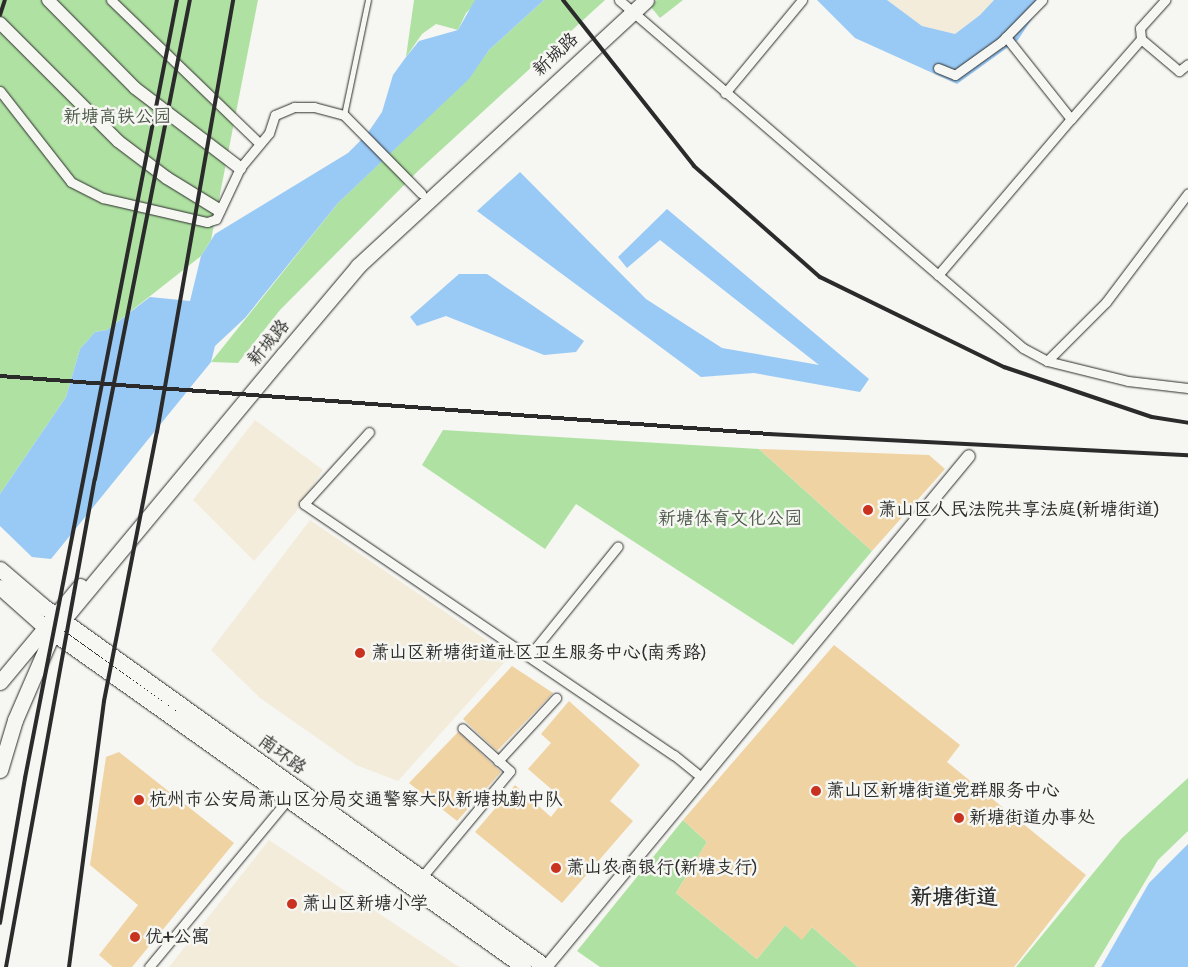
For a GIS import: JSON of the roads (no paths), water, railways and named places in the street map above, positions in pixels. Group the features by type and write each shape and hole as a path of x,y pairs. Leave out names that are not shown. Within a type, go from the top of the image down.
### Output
{"main road":[{"name":"新城路","path":"0,770 15,720 54,624 351,260 626,5 646,0"},
{"name":"新城路","path":"0,682 54,624 358,266 626,5"},
{"name":"南环路","path":"0,569 54,624 288,799 524,967"},
{"name":"南环路","path":"0,587 421,878 546,967"}],"street":[{"path":"48,0 135,88 240,168"},
{"path":"111,0 259,143"},
{"path":"725,93 802,0"},
{"path":"938,68 954,75 1006,37 1042,0"},
{"path":"1165,0 1140,28 1141,39 1179,71 1188,64"},
{"path":"626,5 725,93 1023,348 1047,361 1128,381 1188,388"},
{"path":"0,23 118,141 167,178 219,210"},
{"path":"1006,37 1071,119"},
{"path":"938,275 1141,39"},
{"path":"0,91 71,182 88,193 206,222 216,219 240,168 269,133 275,114 294,107 314,107 344,115 420,194"},
{"path":"1047,361 1106,302 1188,193"},
{"path":"369,432 304,504 674,755 701,777"},
{"path":"546,967 701,777 969,456"},
{"path":"529,656 618,546"},
{"path":"498,761 556,698"},
{"path":"421,878 510,771 462,728"},
{"path":"149,967 288,799"}],"lane":[{"path":"344,115 368,0"}],"water":[{"path":"475,0 544,0 489,50 469,79 338,203 245,318 215,346 211,362 51,559 32,557 0,526 0,494 66,397 80,349 95,332 107,330 150,297 190,301 201,256 215,234 348,153 367,134 382,112 393,75 419,41 458,30"},
{"path":"817,0 887,0 922,26 955,34 980,15 994,0 1044,0 1018,40 957,84 855,38"},
{"path":"520,172 646,299 722,348 819,365 660,240 627,268 618,257 667,209 869,379 860,392 754,373 701,377 477,211"},
{"path":"459,274 487,274 584,341 576,352 544,355 446,316 417,326 410,317"},
{"path":"1188,844 1188,967 1101,967 1149,883"}],"railway":[{"path":"0,15 5,0"},
{"path":"0,923 25,778 177,0"},
{"path":"6,967 95,479 190,0"},
{"path":"69,967 104,701 157,432 233,0"},
{"path":"563,0 694,166 820,277 1004,367 1152,417 1188,423"},
{"path":"0,376 770,434 1188,455"}],"place":[{"name":"萧山区人民法院共享法庭(新塘街道)","path":"868,510"},
{"name":"萧山区新塘街道社区卫生服务中心(南秀路)","path":"360,653"},
{"name":"萧山区新塘街道党群服务中心","path":"816,791"},
{"name":"杭州市公安局萧山区分局交通警察大队新塘执勤中队","path":"139,800"},
{"name":"新塘街道办事处","path":"959,818"},
{"name":"萧山农商银行(新塘支行)","path":"556,868"},
{"name":"萧山区新塘小学","path":"292,904"},
{"name":"优+公寓","path":"135,937"}],"district":[{"name":"新塘街道","path":"954,898"}],"park label":[{"name":"新塘高铁公园","path":"117,117"},
{"name":"新塘体育文化公园","path":"730,519"}]}
